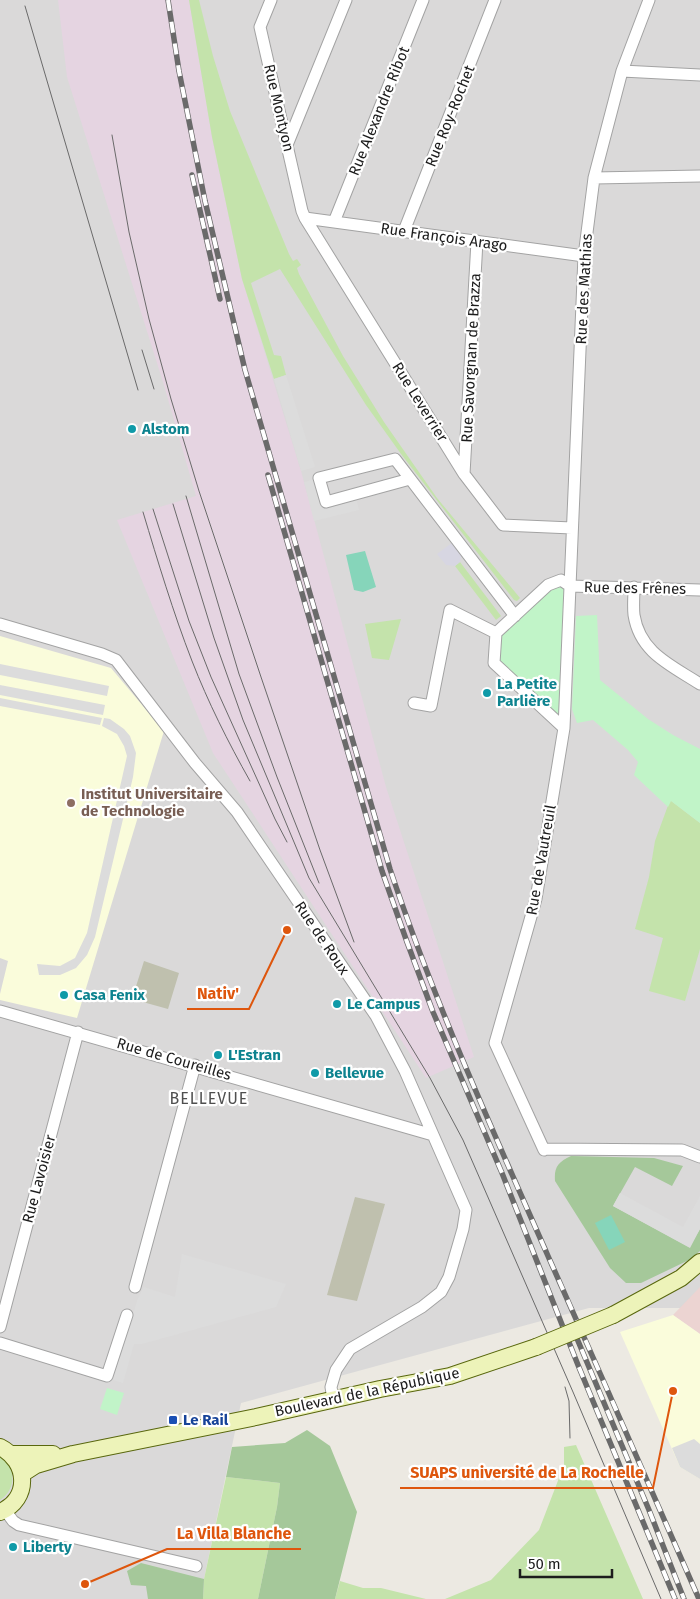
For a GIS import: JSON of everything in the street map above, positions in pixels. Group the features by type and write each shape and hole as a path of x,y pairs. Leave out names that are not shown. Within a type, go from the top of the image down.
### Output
{"main road":[{"name":"Boulevard de la République","path":"6,1451 18,1463 22,1474 36,1465 73,1454 450,1376 536,1347 613,1315 681,1278 700,1262"},
{"name":"Boulevard de la République","path":"6,1451 73,1454"},
{"path":"2,1511 13,1504 19,1495 22,1485 22,1474"}],"street":[{"name":"Rue Montyon","path":"271,0 260,27 302,212 305,218"},
{"path":"288,146 346,0"},
{"name":"Rue Alexandre Ribot","path":"315,234 328,221 423,0"},
{"name":"Rue Roy-Rochet","path":"404,232 496,0"},
{"name":"Rue des Mathias","path":"566,583 572,528 584,256 594,178 622,71 649,0"},
{"path":"622,71 700,75"},
{"path":"281,116 297,122"},
{"path":"594,178 700,176"},
{"name":"Rue François Arago","path":"305,218 584,256"},
{"name":"Rue Leverrier","path":"305,218 464,474 503,525 572,528"},
{"name":"Rue Savorgnan de Brazza","path":"464,474 477,241"},
{"path":"446,445 466,440"},
{"path":"410,479 326,502 319,478 395,458 515,616"},
{"path":"562,727 494,663 496,633 548,585 566,583"},
{"name":"Rue des Frênes","path":"566,583 700,590"},
{"name":"Rue de Vautreuil","path":"566,583 562,727 536,899 495,1043 544,1150 682,1150 700,1157"},
{"path":"634,587 634,614 643,642 652,652 700,684"},
{"path":"414,703 431,706 450,610 496,633"},
{"name":"Rue de Roux","path":"0,624 102,654 116,660 195,763 237,812 376,1016 405,1071 466,1210 463,1229 449,1277 442,1292 422,1307 350,1349 336,1370 331,1387 334,1399"},
{"name":"Rue de Coureilles","path":"0,1011 433,1135"},
{"name":"Rue Lavoisier","path":"0,1327 78,1032"},
{"path":"135,1287 194,1065"},
{"path":"0,1343 107,1376 127,1315"},
{"path":"2,1511 19,1525 196,1566"}],"shaded area":[{"path":"0,0 700,0 700,1308 589,1308 241,1403 204,1579 203,1599 0,1599"},
{"path":"58,0 189,0 212,137 242,279 301,471 386,787 474,1057 426,1078 213,753 117,520 196,496 163,382 67,77"},
{"path":"286,375 315,467 301,471 274,379"},
{"path":"319,478 326,502 355,494 359,510 314,521 304,482"},
{"path":"453,542 462,552 460,562 455,566 446,565 437,554"},
{"name":"Institut Universitaire de Technologie","path":"0,636 111,668 164,731 77,1018 0,1000 8,961 0,958"},
{"path":"0,664 109,686 107,696 0,675"},
{"path":"0,685 105,705 103,715 0,695"},
{"path":"0,698 102,718 100,725 0,706"},
{"path":"104,718 110,719 124,729 130,736 136,753 133,777 95,937 87,955 76,968 60,975 39,975 37,964 60,966 75,958 87,933 127,756 117,734 102,726"},
{"path":"144,961 179,973 168,1009 132,999"},
{"path":"620,1193 683,1227 700,1196 700,1229 690,1248 613,1206"},
{"path":"355,1197 385,1204 357,1301 327,1295"},
{"path":"182,1254 286,1284 276,1307 142,1344 134,1344 123,1383 113,1380 137,1301 144,1287 175,1297"},
{"path":"700,1287 700,1334 673,1315"},
{"path":"673,1315 700,1334 700,1479 680,1467 620,1332"},
{"path":"694,1439 700,1444 700,1479 680,1467 672,1448"}],"green space":[{"path":"189,0 199,0 213,56 230,111 289,254 293,261 297,259 301,265 297,268 299,274 343,356 384,422 437,498 520,598 517,601 514,600 401,454 366,405 280,269 251,283 274,355 281,356 286,375 274,379 242,279 212,137"},
{"path":"365,551 376,587 363,592 354,590 346,555"},
{"path":"460,562 501,616 496,620 455,566"},
{"path":"548,585 570,586 564,728 494,663 496,633"},
{"path":"597,615 600,680 648,719 700,749 700,823 671,801 668,807 634,775 638,762 628,750 593,720 577,723 572,709 576,616"},
{"path":"401,619 389,660 372,658 365,624"},
{"path":"670,800 700,823 700,949 685,1001 649,991 663,938 635,929 649,877 655,841"},
{"path":"571,1156 654,1158 683,1166 672,1186 635,1167 613,1206 689,1247 700,1229 700,1251 689,1260 641,1283 626,1283 610,1268 555,1181 555,1172 558,1166 563,1160"},
{"path":"611,1215 625,1242 609,1250 595,1223"},
{"path":"107,1388 124,1393 117,1415 100,1409"},
{"path":"307,1430 330,1446 357,1512 335,1599 258,1599 277,1507 280,1483 226,1477 232,1447 285,1443"},
{"path":"576,1445 643,1599 445,1599 491,1580 539,1530 564,1465 564,1447"},
{"path":"0,1455 12,1471 12,1484 6,1495 0,1500"},
{"path":"226,1477 280,1483 277,1507 258,1599 203,1599 204,1579"},
{"path":"141,1563 204,1579 203,1599 148,1599 146,1586 131,1585 127,1571"},
{"path":"340,1581 363,1588 381,1588 426,1599 335,1599"}],"tram line":[{"path":"25,6 138,390"},
{"path":"112,135 129,232 149,319 171,399 199,491 261,677 320,850 354,942"},
{"path":"142,350 154,389"},
{"path":"186,496 239,674 319,883"},
{"path":"173,504 214,638 243,720 309,878 430,1078 463,1140 661,1599"},
{"path":"153,509 189,621 211,677 287,842"},
{"path":"143,512 172,606 192,661 219,722 250,781"},
{"path":"565,1387 569,1401 570,1438"}],"railway":[{"path":"168,0 179,71 205,201 245,370 390,869 425,967 464,1064 699,1599"},
{"path":"192,175 220,299"},
{"path":"268,475 382,871 407,942 433,1012 502,1173 578,1365 675,1599"},
{"path":"573,1329 684,1599"}],"place":[{"name":"Alstom","path":"132,429"},
{"name":"La Petite Parlière","path":"487,693"},
{"name":"Institut Universitaire de Technologie","path":"71,803"},
{"name":"Nativ'","path":"287,930"},
{"name":"Casa Fenix","path":"64,995"},
{"name":"Le Campus","path":"337,1004"},
{"name":"L'Estran","path":"218,1055"},
{"name":"Bellevue","path":"315,1073"},
{"name":"SUAPS université de La Rochelle","path":"673,1391"},
{"name":"Le Rail","path":"173,1420"},
{"name":"Liberty","path":"13,1547"},
{"name":"La Villa Blanche","path":"85,1584"}],"district":[{"name":"BELLEVUE","path":"209,1098"}]}
